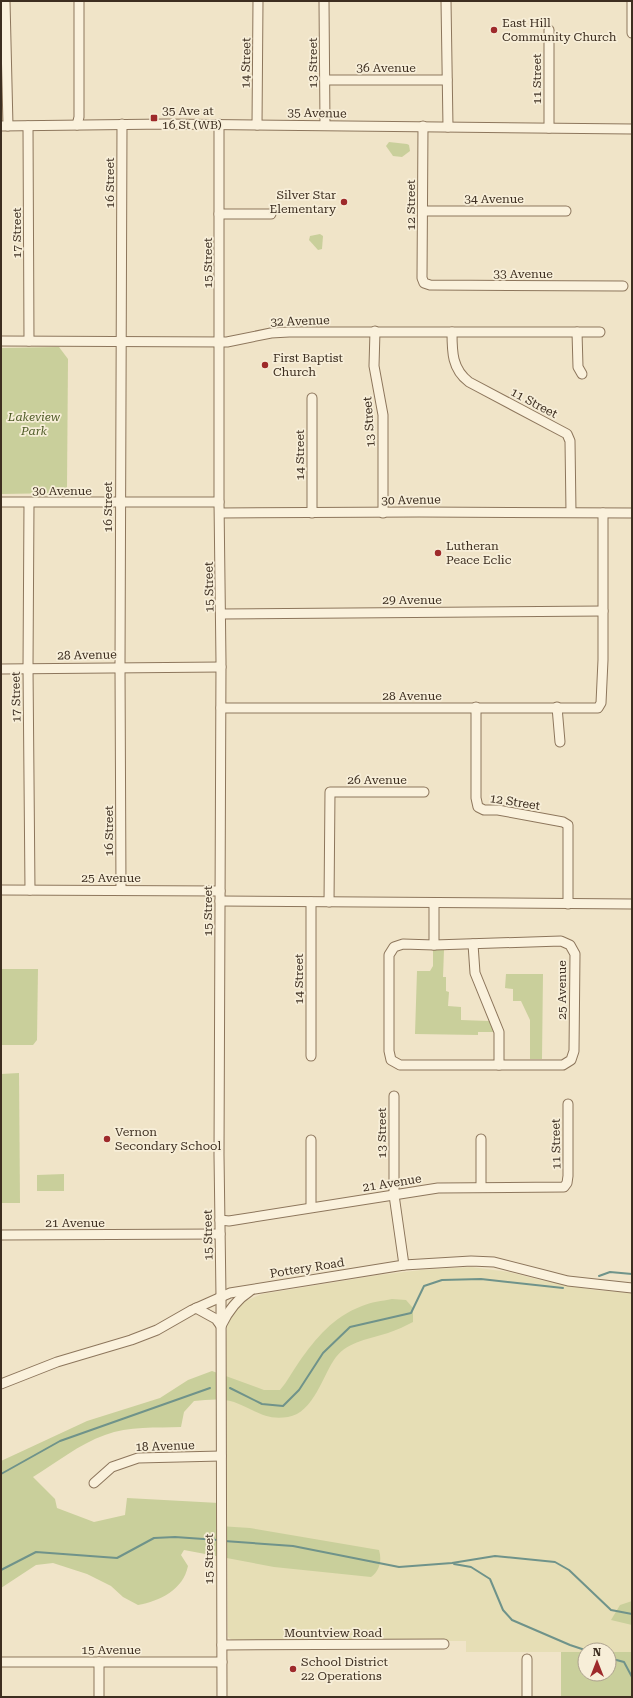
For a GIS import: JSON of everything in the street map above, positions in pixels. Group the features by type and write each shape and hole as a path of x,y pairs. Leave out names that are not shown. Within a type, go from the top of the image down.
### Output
{"street":[{"path":"5,1 5,126"},
{"path":"77,125 79,117 79,1"},
{"name":"14 Street","path":"257,125 258,1"},
{"name":"13 Street","path":"324,1 325,125"},
{"path":"446,1 448,127"},
{"path":"632,1 632,33"},
{"name":"11 Street","path":"548,30 549,128"},
{"name":"36 Avenue","path":"325,80 447,80"},
{"name":"16 Street","path":"121,890 120,503 122,124"},
{"name":"35 Avenue","path":"5,126 219,124 632,129"},
{"name":"15 Street","path":"219,124 222,1697"},
{"name":"17 Street","path":"28,126 29,341"},
{"name":"12 Street","path":"423,126 422,278 424,283"},
{"name":"34 Avenue","path":"423,211 566,211"},
{"path":"219,214 271,214"},
{"name":"33 Avenue","path":"424,283 430,285 623,286"},
{"name":"13 Street","path":"375,331 374,366 383,415 383,513"},
{"name":"32 Avenue","path":"1,341 220,342 236,341 271,333 375,331 600,332"},
{"name":"11 Street","path":"452,332 454,363 460,375 469,382 567,434 570,441 571,512"},
{"path":"577,332 578,367 582,374"},
{"name":"14 Street","path":"312,398 312,513"},
{"name":"30 Avenue","path":"1,502 219,502"},
{"name":"17 Street","path":"29,502 28,668 30,890"},
{"name":"30 Avenue","path":"220,513 632,513"},
{"path":"603,513 603,611"},
{"name":"28 Avenue","path":"221,708 598,708 600,703 603,660 603,611"},
{"name":"29 Avenue","path":"221,614 603,611"},
{"name":"28 Avenue","path":"1,668 221,668"},
{"path":"557,707 560,742"},
{"name":"12 Street","path":"476,708 476,798 478,807 484,810 498,810 563,822 568,825 568,904"},
{"name":"26 Avenue","path":"329,902 330,792 424,792"},
{"name":"25 Avenue","path":"1,890 220,891"},
{"path":"220,901 632,904"},
{"name":"14 Street","path":"311,902 311,1056"},
{"path":"434,903 434,945"},
{"name":"25 Avenue","path":"561,941 570,945 575,954 574,1051 571,1060 563,1065 400,1065 391,1060 389,1051 389,954 394,947 403,944 434,945 561,941"},
{"path":"473,944 475,973 499,1032 499,1065"},
{"name":"13 Street","path":"394,1096 394,1195 404,1265"},
{"name":"11 Street","path":"567,1183 568,1104"},
{"path":"481,1139 481,1186"},
{"path":"311,1140 311,1207"},
{"name":"21 Avenue","path":"220,1220 229,1221 438,1188 481,1186 564,1187 567,1183"},
{"name":"21 Avenue","path":"1,1235 220,1234"},
{"name":"Pottery Road","path":"1,1384 57,1362 131,1340 157,1330 196,1308 230,1293 404,1265 471,1261 494,1262 568,1281 632,1288"},
{"path":"196,1308 216,1319 221,1326 234,1304 251,1290"},
{"name":"18 Avenue","path":"94,1483 112,1467 125,1461 138,1458 221,1456"},
{"name":"Mountview Road","path":"222,1645 444,1644"},
{"path":"527,1659 527,1697"},
{"name":"15 Avenue","path":"1,1662 222,1662"},
{"path":"99,1662 99,1697"}],"shaded area":[{"path":"471,1267 509,1272 540,1280 594,1290 632,1293 632,1652 617,1652 617,1642 577,1642 577,1652 466,1652 466,1641 239,1641 232,1640 228,1637 226,1340 227,1325 232,1312 243,1302 262,1294 379,1275 421,1270"}],"green space":[{"path":"389,142 407,144 409,145 410,151 402,157 393,156 386,146"},
{"path":"320,234 323,236 322,249 318,250 309,240 310,236"},
{"name":"Lakeview Park","path":"59,347 68,359 67,488 64,493 1,494 1,348"},
{"path":"433,950 444,950 443,977 446,977 446,991 449,992 448,1006 461,1007 461,1020 489,1021 494,1032 478,1032 478,1035 415,1034 417,971 430,971 433,966"},
{"path":"1,969 38,969 37,1040 33,1045 1,1045"},
{"path":"506,974 543,974 542,1059 530,1059 530,1020 521,1001 513,1001 513,989 505,988"},
{"path":"19,1073 20,1203 1,1203 1,1074"},
{"path":"64,1174 64,1191 37,1191 37,1175"},
{"path":"392,1299 406,1300 413,1308 413,1322 391,1332 347,1347 331,1364 311,1401 297,1414 280,1418 272,1417 260,1414 234,1402 224,1400 194,1401 184,1412 181,1427 123,1430 105,1435 86,1443 33,1477 55,1499 57,1508 94,1522 125,1515 127,1498 219,1503 219,1526 250,1528 379,1550 380,1565 374,1575 371,1577 274,1567 184,1550 181,1555 188,1566 181,1582 176,1588 154,1601 138,1605 123,1597 111,1586 87,1574 53,1563 36,1565 1,1588 1,1461 87,1421 160,1398 188,1380 212,1371 264,1390 280,1390 312,1345 334,1322 342,1316 362,1306"},
{"path":"632,1601 632,1625 611,1620 620,1605"},
{"path":"561,1652 577,1652 577,1682 617,1682 617,1652 632,1652 632,1697 561,1697"}],"waterway":[{"path":"599,1276 610,1272 632,1274"},
{"path":"230,1388 262,1404 283,1406 299,1390 323,1353 350,1327 411,1313 424,1286 442,1280 481,1279 563,1288"},
{"path":"1,1474 60,1441 210,1388"},
{"path":"1,1570 36,1552 117,1558 154,1538 175,1537 218,1540"},
{"path":"224,1541 293,1546 399,1567 452,1563 495,1556 555,1562 569,1570 611,1610 632,1614"},
{"path":"454,1564 471,1567 490,1579 503,1610 512,1620 577,1647"},
{"path":"617,1660 624,1662 632,1677"}],"place":[{"name":"East Hill Community Church","path":"494,30"},
{"name":"35 Ave at 16 St (WB)","path":"154,118"},
{"name":"Silver Star Elementary","path":"344,202"},
{"name":"First Baptist Church","path":"265,365"},
{"name":"Lutheran Peace Eclic","path":"438,553"},
{"name":"Vernon Secondary School","path":"107,1139"},
{"name":"School District 22 Operations","path":"293,1669"}]}
